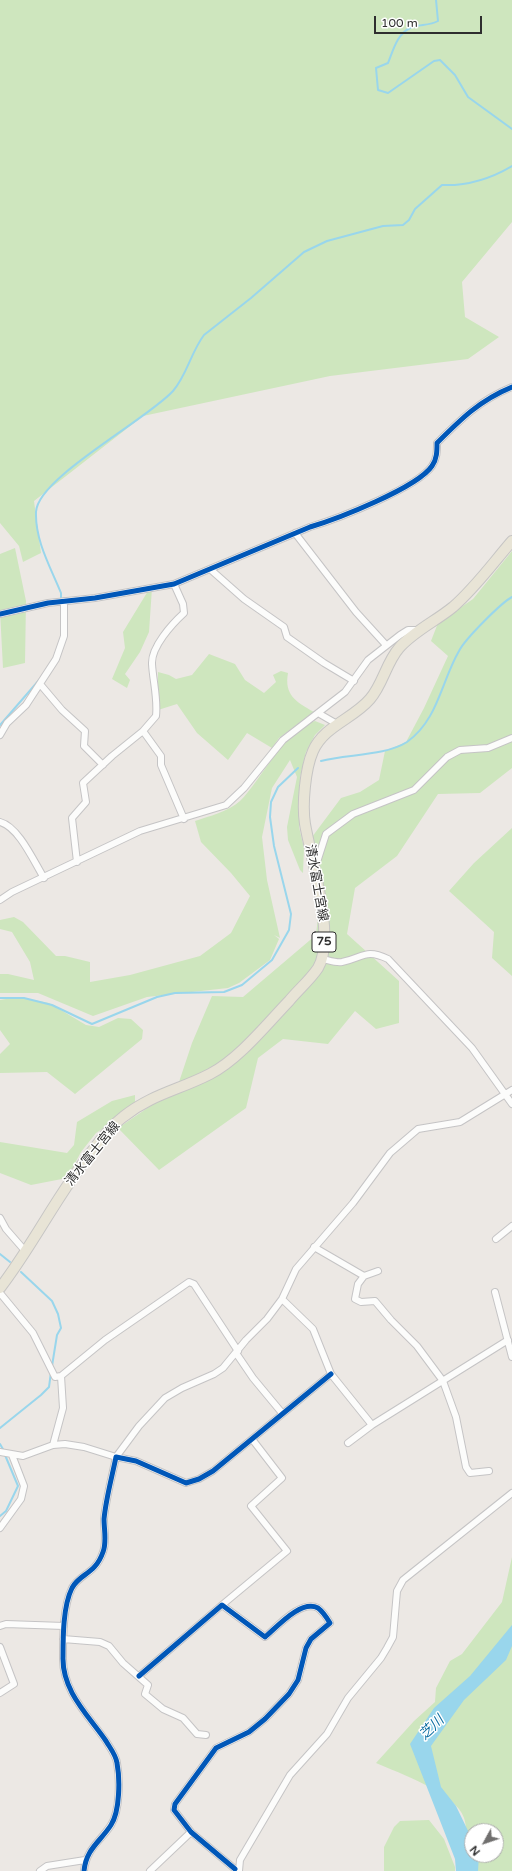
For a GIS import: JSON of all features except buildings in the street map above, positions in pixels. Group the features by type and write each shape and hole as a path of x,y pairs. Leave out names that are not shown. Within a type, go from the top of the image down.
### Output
{"main road":[{"name":"清水富士宮線","path":"0,1288 26,1252 82,1164 108,1131 122,1118 152,1098 208,1076 224,1065 260,1031 313,974 323,959 325,932 304,810 308,770 313,752 319,741 330,730 362,708 372,697 392,657 408,639 464,597 512,541"}],"street":[{"path":"0,614 57,602 95,598 174,584 295,533 330,521 410,485 433,466 436,458 437,443 470,410 512,387"},
{"path":"295,533 356,612 386,645"},
{"path":"210,569 244,599 284,627 287,637 324,663 354,681"},
{"path":"77,862 72,818 86,802 83,783 143,731 156,716 152,663 153,654 169,627 184,613 183,604 174,584"},
{"path":"0,735 7,723 26,705 52,667 61,647 64,628 64,601"},
{"path":"0,900 12,892 140,832 226,805 244,788 283,740 345,692 368,660 408,630 421,629"},
{"path":"40,684 62,710 85,731 84,746 103,765"},
{"path":"318,713 337,724"},
{"path":"143,731 161,756 161,765 184,819"},
{"path":"313,865 318,860 326,834 352,814 414,790 446,757 460,750 488,748 512,738"},
{"path":"0,822 7,824 16,832 44,878"},
{"path":"323,959 340,962 358,956 376,953 388,959 472,1048 512,1104"},
{"path":"84,1871 85,1860 93,1846 111,1825 117,1810 117,1762 94,1723 73,1696 68,1686 64,1675 64,1626 72,1588 79,1580 94,1570 104,1550 104,1518 116,1457 139,1426 165,1398 223,1368 246,1340 267,1319 282,1299 296,1269 314,1246 353,1203 390,1153 418,1129 460,1122 512,1090"},
{"path":"0,1218 6,1229 26,1252"},
{"path":"496,1239 512,1226"},
{"path":"314,1246 364,1276"},
{"path":"378,1271 364,1276 358,1284 355,1299 361,1302 375,1301 391,1320 417,1346 443,1381 456,1418 466,1467 470,1473 489,1471"},
{"path":"0,1293 33,1333 55,1376 61,1376 105,1340 189,1282 194,1284 253,1378 282,1413"},
{"path":"495,1292 512,1357"},
{"path":"282,1299 313,1329 331,1374 372,1425"},
{"path":"348,1443 372,1425 508,1340"},
{"path":"0,1452 23,1456 53,1445 84,1446 116,1457 136,1461 186,1483 199,1479 213,1472 282,1413 331,1374"},
{"path":"53,1445 63,1408 61,1376"},
{"path":"139,1676 287,1551 251,1506 282,1478 252,1439"},
{"path":"0,1528 21,1499 24,1486 12,1455"},
{"path":"222,1605 265,1637 298,1608 309,1606 318,1608 330,1623 311,1639 306,1648 298,1680 289,1694 265,1719 249,1732 216,1748 175,1804 174,1810 191,1832 236,1870 240,1860 286,1781 328,1734 348,1698 381,1658 387,1648 393,1637 397,1591 403,1580 512,1493"},
{"path":"0,1626 6,1624 64,1626"},
{"path":"63,1639 100,1642 109,1646 123,1663 148,1685 145,1694 163,1709 183,1718 197,1734 206,1735"},
{"path":"0,1647 14,1684 0,1693"},
{"path":"150,1871 191,1832"},
{"path":"40,1871 47,1866 85,1860"}],"green space":[{"path":"0,0 512,0 512,222 462,282 465,317 499,337 468,359 330,376 143,416 34,501 41,553 23,562 19,546 0,523"},
{"path":"15,548 26,601 25,663 3,668 0,611 0,554"},
{"path":"512,551 512,768 480,793 438,794 397,856 355,888 347,934 399,981 399,1023 376,1029 355,1011 328,1044 283,1039 258,1058 246,1108 159,1170 118,1128 177,1088 192,1043 212,996 243,997 316,935 322,880 312,837 341,798 360,792 379,780 385,751 406,742 424,708 448,656 431,641 438,623 473,599"},
{"path":"152,588 149,632 140,652 125,674 130,680 127,688 112,679 125,648 123,632 148,591"},
{"path":"209,654 235,664 245,680 264,693 276,682 273,675 281,671 288,673 288,687 293,697 302,705 314,712 279,738 272,748 247,733 228,760 197,733 177,704 158,710 158,672 176,679 192,675"},
{"path":"315,721 325,725 315,735 306,752 300,777 299,827 304,848 303,873 300,870 288,840 287,827 297,777 290,760 272,788 262,837 267,880 280,938 274,935 279,939 270,960 239,983 228,988 147,997 93,1016 38,993 0,993 0,974 8,974 34,980 30,962 12,932 0,929 0,920 14,917 23,922 56,956 65,956 90,962 90,982 130,975 200,956 231,933 250,896 231,873 201,842 195,821 224,811 240,801 284,744 304,726"},
{"path":"512,828 512,976 492,958 494,932 449,891 474,863"},
{"path":"18,997 49,1003 86,1025 99,1027 118,1018 131,1019 143,1030 142,1039 75,1094 47,1072 0,1073 0,1054 10,1044 0,1030 0,1000"},
{"path":"135,1095 135,1102 116,1120 96,1133 81,1152 67,1178 31,1185 0,1173 0,1142 67,1153 74,1145 77,1122 112,1101"},
{"path":"512,1557 512,1871 467,1871 466,1863 504,1863 504,1823 465,1823 459,1809 439,1792 412,1778 376,1763 414,1721 435,1702 436,1688 450,1661 462,1654 502,1602"},
{"path":"429,1820 444,1839 455,1867 455,1871 384,1871 384,1847 394,1827 400,1821"}],"water":[{"name":"芝川","path":"512,1625 512,1646 506,1660 464,1700 431,1746 441,1787 456,1806 464,1823 464,1863 478,1863 478,1871 456,1871 455,1859 410,1744 434,1708 470,1676"}],"waterway":[{"path":"436,0 438,21 431,24 410,28 402,34 396,43 388,63 376,68 378,90 388,93 434,61 440,60 455,75 468,97 512,129"},
{"path":"61,600 61,593 44,554 36,523 36,512 41,498 54,483 73,466 160,403 173,391 182,378 204,335 251,298 304,252 327,241 383,226 403,225 409,220 415,209 442,185 478,181 495,175 512,166"},
{"path":"321,761 388,750 407,742 426,723 438,700 453,663 463,645 492,614 512,597"},
{"path":"0,725 40,679"},
{"path":"0,998 24,998 52,1005 92,1024 157,997 175,993 224,992 242,985 272,960 289,930 291,914 274,846 270,817 271,802 278,787 298,768"},
{"path":"0,1254 10,1262"},
{"path":"21,1272 52,1301 58,1314 61,1328 57,1335 52,1366"},
{"path":"0,1428 49,1387 51,1372"},
{"path":"0,1444 4,1451"},
{"path":"0,1516 6,1511 18,1486 5,1455"}],"cycle path":[{"path":"0,614 48,603 95,598 174,584 310,527 376,502 424,475 435,461 437,443 463,418 481,404 512,387"},
{"path":"84,1871 85,1863 91,1851 107,1831 114,1819 118,1803 119,1777 114,1754 77,1702 67,1681 63,1657 64,1622 69,1595 72,1588 79,1579 92,1570 100,1560 103,1552 105,1540 105,1511 116,1457 136,1461 186,1483 199,1479 213,1471 331,1374"},
{"path":"139,1676 222,1605 265,1637 290,1615 304,1607 311,1606 318,1608 330,1623 311,1639 306,1648 298,1680 289,1694 265,1719 249,1732 216,1748 175,1804 174,1810 191,1832 235,1869"}]}
